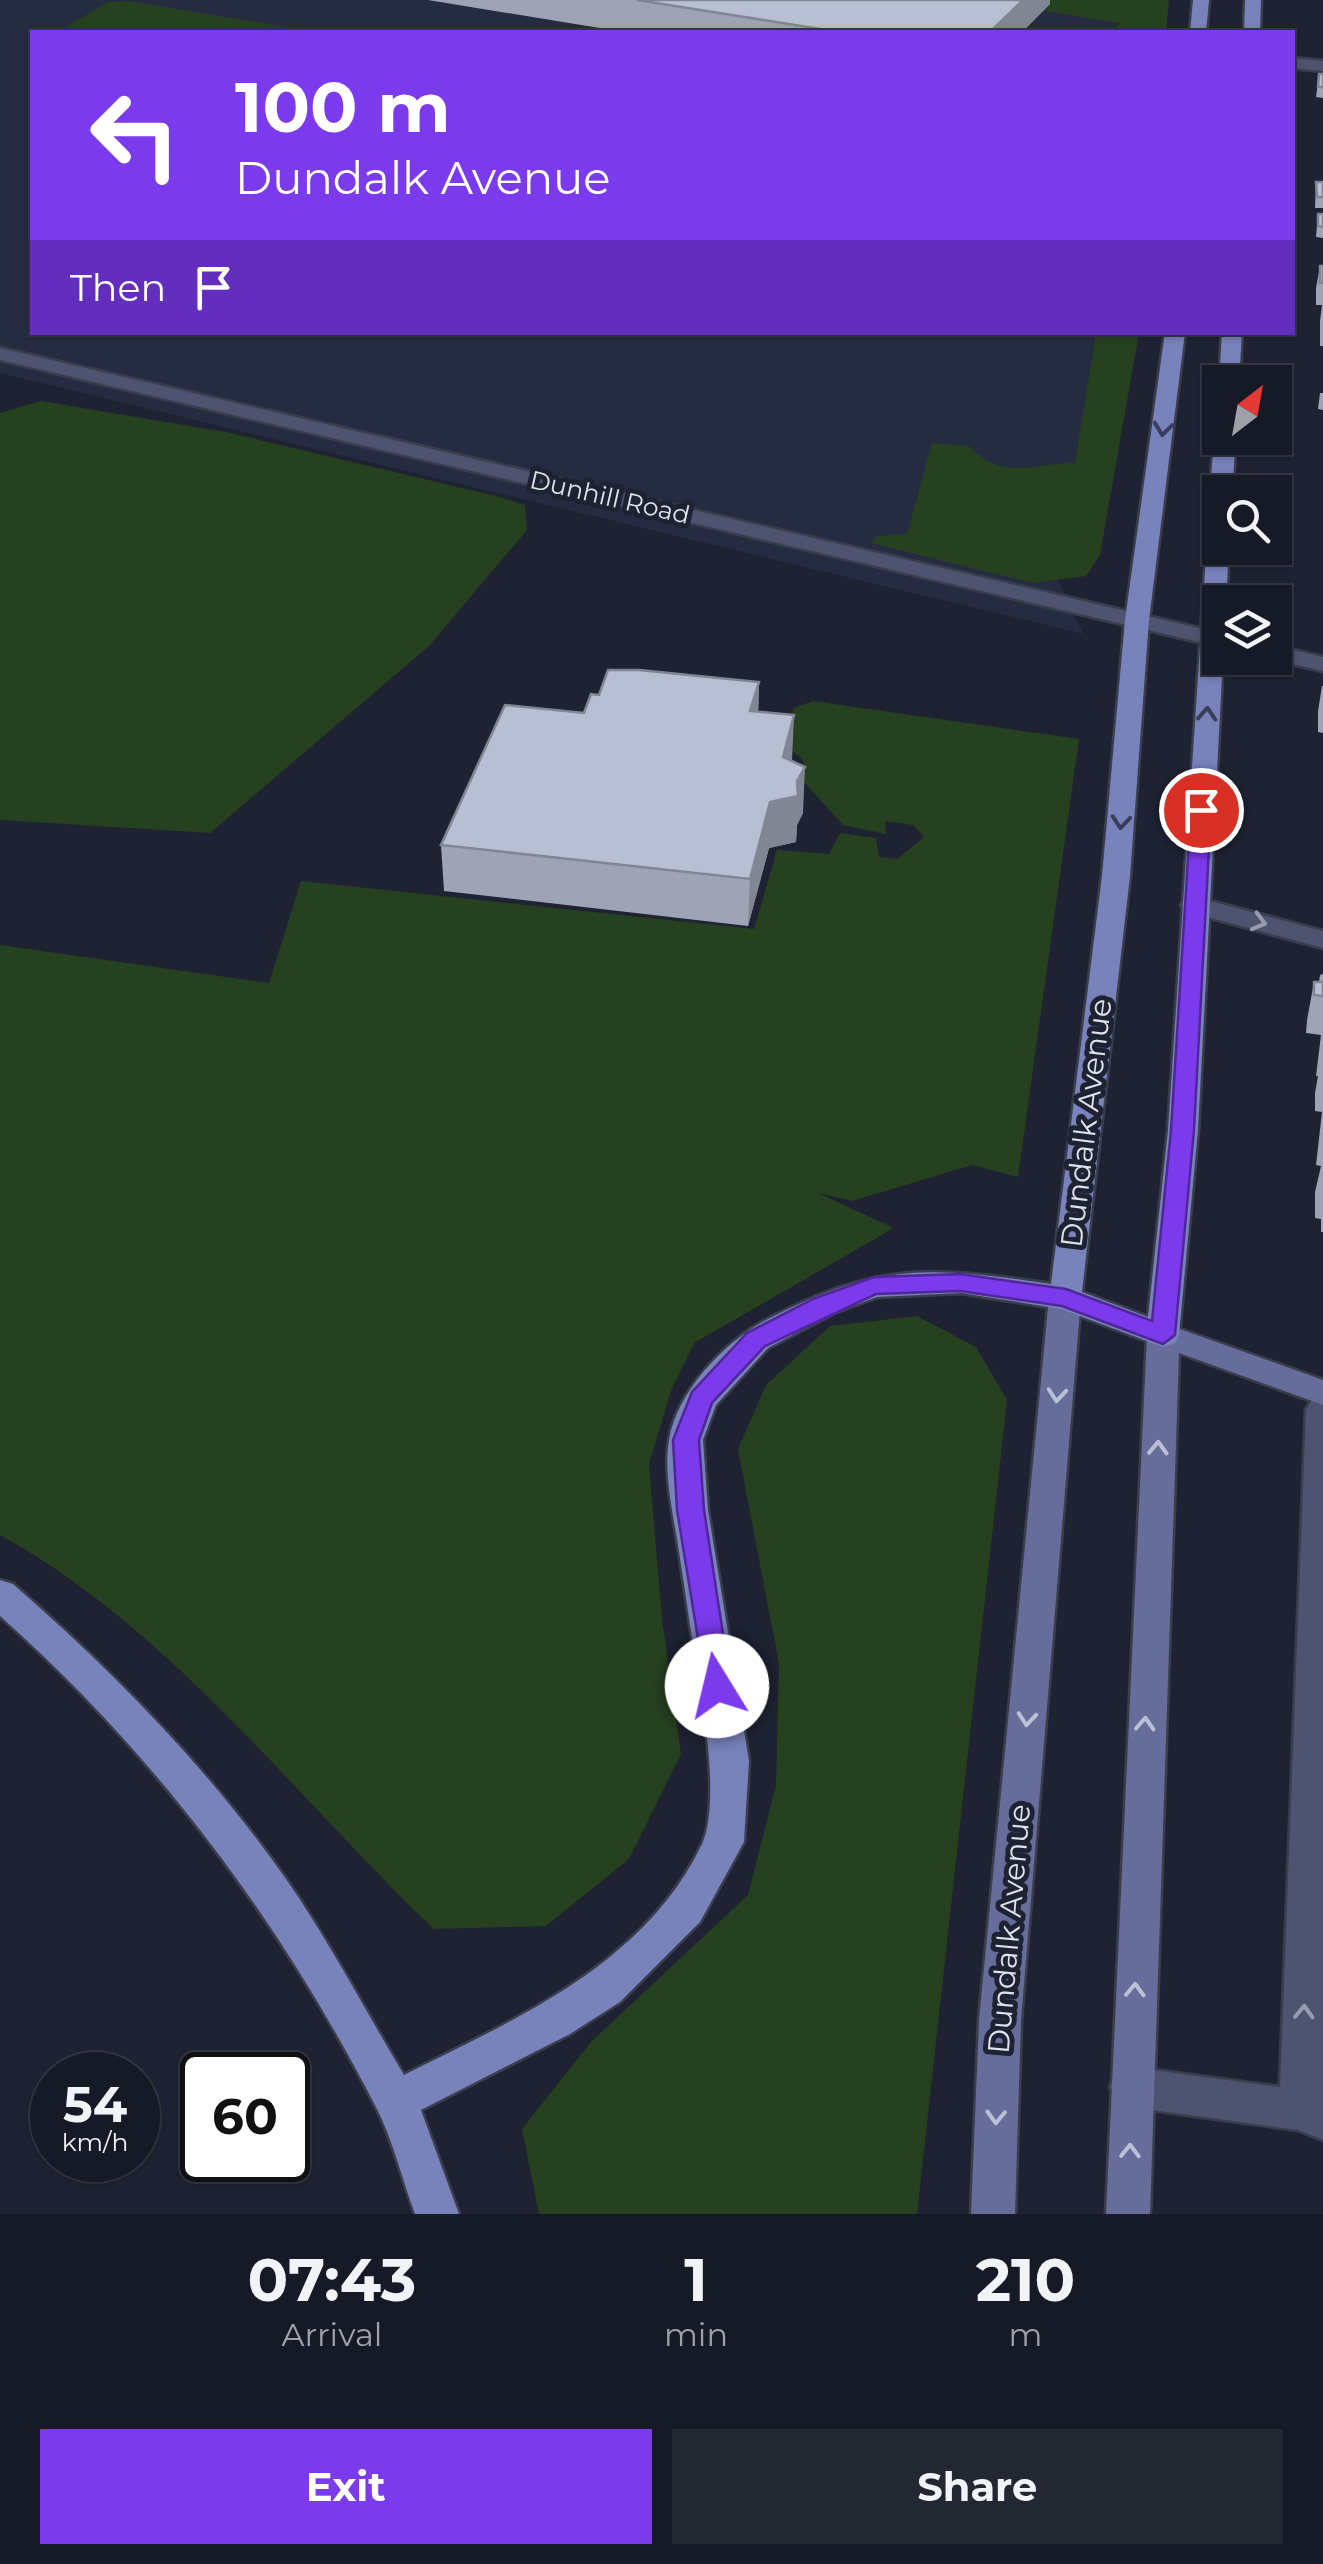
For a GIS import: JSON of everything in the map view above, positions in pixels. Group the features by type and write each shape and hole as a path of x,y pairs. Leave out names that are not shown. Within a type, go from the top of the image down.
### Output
{"main road":[{"path":"1198,30 1202,0"},
{"path":"1252,30 1253,0"},
{"name":"Dundalk Avenue","path":"993,2214 1000,2020 1066,1298 1116,876 1137,620 1174,335"},
{"path":"1229,365 1232,335"},
{"path":"1128,2214 1163,1335 1183,1130 1194,905 1213,675"},
{"path":"396,2102 555,2020 605,1989 686,1909 724,1842 730,1761 690,1510 686,1440 701,1399 756,1340 822,1306 874,1286 960,1282 1066,1298 1323,1393"},
{"path":"0,1594 95,1678 272,1892 396,2102 436,2214"}],"street":[{"path":"1295,64 1323,66"},
{"name":"Dunhill Road","path":"0,354 1202,636"},
{"path":"1292,657 1323,664"},
{"path":"1194,905 1323,940"},
{"path":"1131,2087 1312,2115 1323,1410"}],"shaded area":[{"path":"0,0 1142,0 1151,30 30,30 30,335 1103,335 1058,579 1083,634 0,373"}],"green space":[{"path":"1030,0 1169,0 1166,30 1114,30 1120,23 1045,11 1051,3"},
{"path":"129,1 303,30 64,28 108,2"},
{"path":"1096,335 1139,335 1100,555 1086,576 1033,583 871,543 877,536 907,534 932,443 969,446 994,464 1006,467 1075,463"},
{"path":"41,401 226,432 496,496 525,505 527,530 429,646 210,833 0,820 0,413"},
{"path":"813,701 1079,739 1018,1177 972,1165 852,1201 818,1193 894,1228 694,1343 671,1391 649,1464 662,1619 681,1754 629,1859 546,1926 434,1929 176,1666 62,1573 0,1535 0,945 269,983 301,881 754,929 777,850 829,854 840,833 876,838 879,857 897,859 924,837 913,825 885,821 886,834 843,825 804,782 803,760 780,740 794,708"},
{"path":"917,1316 976,1347 1007,1400 917,2214 539,2214 522,2129 592,2041 748,1895 776,1785 779,1664 738,1449 766,1385 830,1326"}],"building":[{"path":"637,0 1023,0 992,30 826,30"},
{"path":"1316,182 1323,182 1323,197 1317,197"},
{"path":"608,670 759,682 750,711 794,715 783,757 805,767 797,781 798,796 770,802 750,879 441,845 505,705 584,713 591,694 599,695"},
{"path":"1314,982 1323,982 1323,996 1314,995"}],"route":[{"path":"717,1686 690,1510 686,1440 701,1399 756,1340 822,1306 874,1286 960,1282 1066,1298 1163,1335 1183,1130 1201,810"}]}
